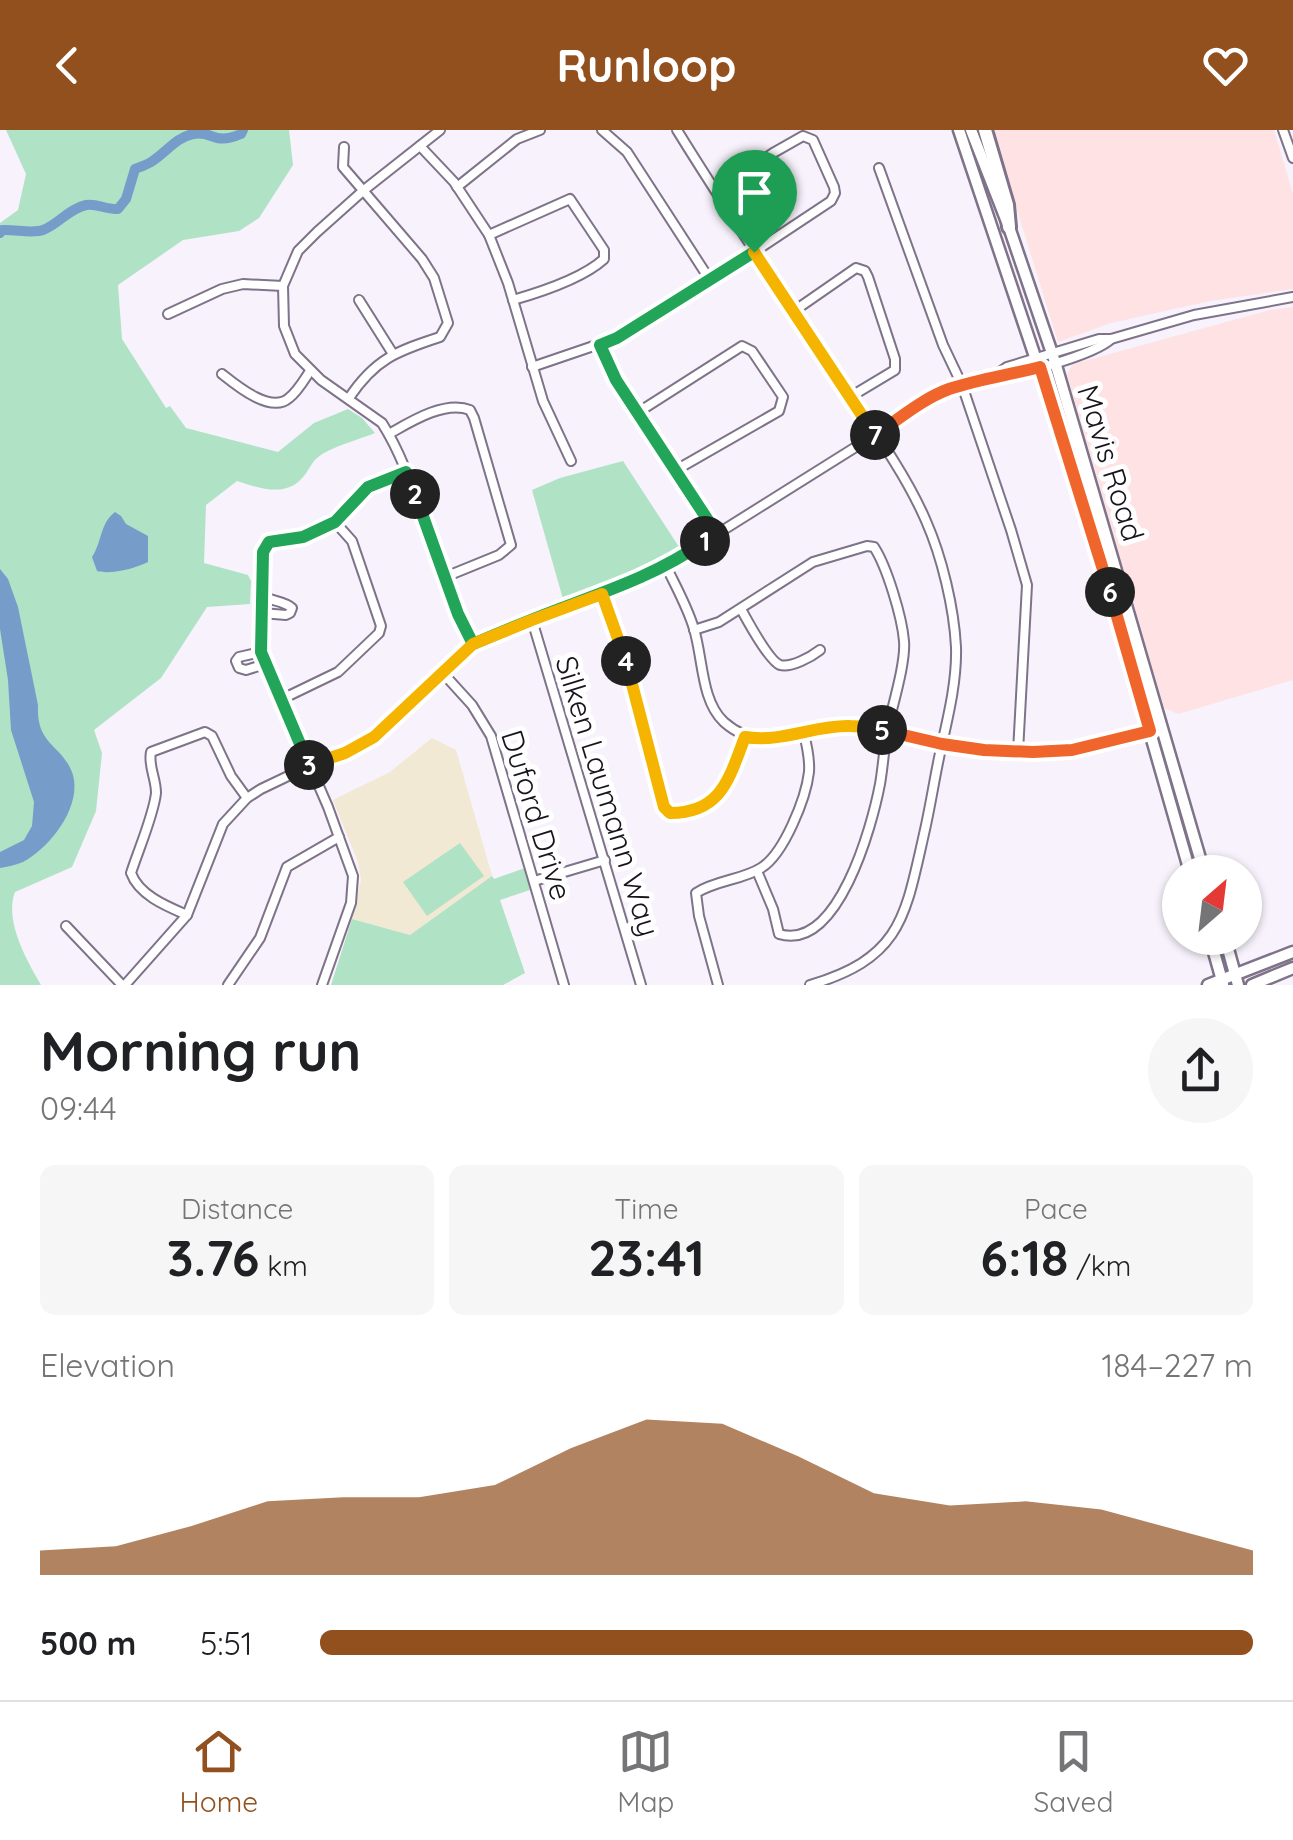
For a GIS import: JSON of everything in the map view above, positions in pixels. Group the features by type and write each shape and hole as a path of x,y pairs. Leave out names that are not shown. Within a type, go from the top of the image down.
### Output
{"highway":[{"path":"985,130 1007,205 1009,228"}],"main road":[{"name":"Mavis Road","path":"959,130 1198,855"},
{"name":"Mavis Road","path":"971,130 1054,357 1156,729 1186,855"},
{"path":"1208,985 1237,980 1293,952"},
{"path":"1215,955 1223,982"},
{"path":"1230,955 1237,980"},
{"path":"1252,985 1293,968"}],"street":[{"path":"440,130 364,190 298,252 283,286 284,326 295,354 310,371 382,424 389,434 473,644"},
{"path":"457,187 517,139 540,130"},
{"path":"602,130 627,152 710,280"},
{"path":"677,130 908,486 926,520 952,613 956,667 910,899 900,922 882,946 857,967 810,985"},
{"path":"1284,130 1293,158"},
{"path":"532,367 617,338 831,201 835,193 813,140 803,136 717,191"},
{"path":"420,146 457,187 490,235 532,367 571,461"},
{"path":"344,147 343,166 422,259 434,278 448,322 440,337 392,354 364,376 349,398"},
{"path":"879,168 943,346 962,386 1012,530 1026,585 1018,752"},
{"path":"490,235 570,199 604,250 604,259 596,266 548,289 513,300"},
{"path":"794,311 849,271 856,268 868,277 895,359 895,370 850,397"},
{"path":"168,314 222,288 242,284 283,286"},
{"path":"66,926 123,985 187,916 223,824 246,798 374,737 473,644 666,566 945,390 999,374 1008,375 1099,339 1194,315 1293,298"},
{"path":"360,300 392,354"},
{"path":"600,345 616,380 717,534"},
{"path":"637,413 742,346 752,351 783,398 779,411 676,470"},
{"path":"222,374 240,389 274,403 292,396 310,371"},
{"path":"389,434 416,419 456,406 470,410 474,418 511,545 499,555 445,577"},
{"path":"322,985 351,902 353,876 261,652 263,552 269,542 303,537 335,522 368,487 406,472"},
{"path":"280,700 338,672 379,633 377,612 352,541 335,522"},
{"path":"694,630 719,622 813,562 867,546 874,548 883,561 905,644 879,786 841,897 812,929 796,936 778,934 773,909 757,871"},
{"path":"666,566 694,630 710,700 720,719 745,737 762,740 850,726 942,744 1018,752 1072,750 1156,729"},
{"path":"602,594 626,660 664,807 670,813 705,808 716,798 745,737"},
{"path":"262,596 292,608 286,615 262,612"},
{"path":"741,609 777,663 793,663 820,650"},
{"name":"Silken Laumann Way","path":"532,620 641,985"},
{"path":"261,652 236,661 239,668 246,670 265,664"},
{"name":"Duford Drive","path":"442,672 472,704 491,736 564,985"},
{"path":"187,916 142,890 131,873 156,796 149,761 151,752 204,732 212,736 246,798"},
{"path":"718,985 696,893 757,871 775,857 804,792 809,758 804,734"},
{"path":"228,985 260,938 286,866 339,837"},
{"path":"534,881 605,860"}],"shaded area":[{"path":"995,130 1274,130 1293,194 1293,289 1210,301 1111,323 1058,342"},
{"path":"1293,307 1293,680 1178,714 1164,708 1067,375 1077,363"},
{"path":"432,738 456,750 492,876 410,935 352,919 361,880 358,862 333,800 390,772"}],"green space":[{"path":"6,130 289,130 293,165 259,218 239,231 183,240 118,285 122,339 166,408 170,406 186,428 278,452 314,423 348,409 375,433 322,454 289,487 272,490 237,481 206,505 204,563 248,575 250,604 207,607 161,678 94,730 102,753 96,811 72,867 15,892 12,903 19,940 41,985 0,985 0,223 18,210 26,174"},
{"path":"623,461 681,550 628,579 563,599 532,490"},
{"path":"460,843 484,876 427,916 403,882"},
{"path":"525,868 530,890 500,900 525,973 503,985 331,985 352,919 410,935 492,876 494,879"}],"water":[{"path":"115,512 126,524 148,536 148,562 123,570 97,571 92,557 106,522"},
{"path":"0,569 18,607 41,728 67,763 74,785 69,811 54,836 23,862 0,868 0,852 24,840 32,826 34,802 11,730 0,629"}],"waterway":[{"path":"0,233 43,230 86,205 118,209 126,199 135,169 156,159 181,139 200,133 225,138 243,130"}],"route":[{"path":"754,252 600,345 616,380 717,534 682,557 620,587 602,594 532,620 473,644 458,614 406,472 368,487 335,522 303,537 269,542 263,552 261,652 310,766 374,737 473,644 602,594 626,660 664,807 670,813 705,808 716,798 745,737 782,738 850,726 984,750 1033,752 1072,750 1150,731 1087,512 1040,367 945,390 875,435 754,252"}]}
